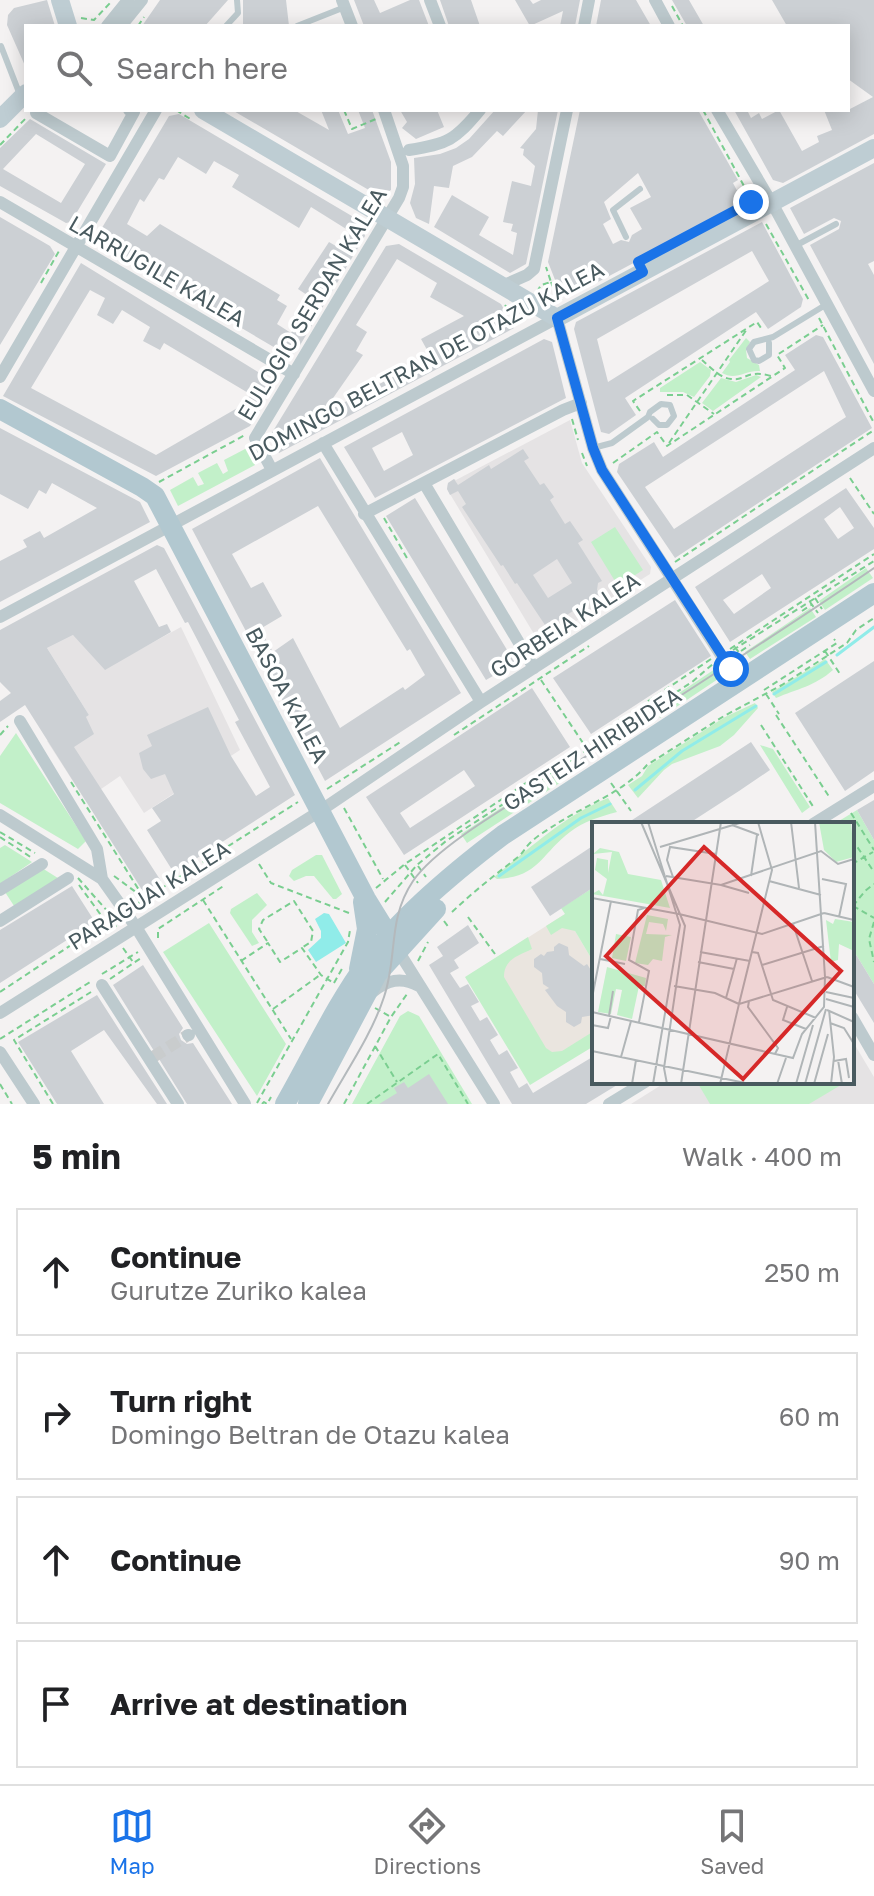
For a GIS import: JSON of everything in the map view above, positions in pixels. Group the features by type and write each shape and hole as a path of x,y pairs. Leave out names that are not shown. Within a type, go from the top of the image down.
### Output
{"main road":[{"path":"60,0 72,22"},
{"path":"0,119 24,107"},
{"path":"0,136 24,110"},
{"path":"206,112 389,218 502,294 557,318"},
{"name":"DOMINGO BELTRAN DE OTAZU KALEA","path":"557,318 641,268 771,204 874,148"},
{"name":"BASOA KALEA","path":"0,409 155,496 367,900 393,942"},
{"name":"GASTEIZ HIRIBIDEA","path":"419,928 460,868 503,835 874,593"},
{"name":"GASTEIZ HIRIBIDEA","path":"359,991 393,942 419,928 465,882 512,844 874,609"},
{"path":"367,900 419,928"},
{"name":"BASOA KALEA","path":"359,991 367,929 367,900"},
{"path":"285,1104 359,991"},
{"path":"308,1104 359,991"}],"street":[{"path":"109,24 128,0"},
{"path":"123,24 142,0"},
{"path":"430,0 439,24"},
{"path":"584,24 589,0"},
{"path":"655,0 668,24"},
{"path":"344,3 351,24"},
{"path":"35,112 110,156 134,112"},
{"path":"0,377 71,244 155,112"},
{"path":"409,150 439,145 459,135 478,112"},
{"path":"502,294 534,269 567,112"},
{"path":"718,112 795,246 821,307 874,391"},
{"name":"EULOGIO SERDAN KALEA","path":"272,470 255,438 389,218 403,187 400,152 380,115"},
{"name":"LARRUGILE KALEA","path":"0,202 294,374"},
{"path":"557,318 593,448 605,476 739,683"},
{"name":"DOMINGO BELTRAN DE OTAZU KALEA","path":"0,617 557,318"},
{"path":"364,514 581,403"},
{"path":"323,443 481,702"},
{"name":"GORBEIA KALEA","path":"320,811 481,702 537,674 673,579 874,448"},
{"path":"424,483 537,674"},
{"path":"20,721 97,849 102,879"},
{"path":"815,818 874,786"},
{"name":"PARAGUAI KALEA","path":"0,1013 320,811"},
{"path":"0,815 102,879 136,927 245,1104"},
{"path":"0,890 42,864"},
{"path":"0,921 68,878"},
{"path":"393,942 494,1104"},
{"path":"99,980 178,1104"},
{"path":"359,991 394,980 416,981"},
{"path":"854,1020 874,1055"},
{"path":"0,1052 34,1104"},
{"path":"609,1104 642,1084"}],"lane":[{"path":"228,24 238,13 237,0"},
{"path":"301,24 344,3"},
{"path":"1,46 24,94"},
{"path":"0,126 24,104"},
{"path":"626,237 613,210 640,189"},
{"path":"795,246 836,224"},
{"path":"769,343 771,350 765,359 754,360 749,349 751,345 773,337 821,307"},
{"path":"593,448 612,443 661,404 670,405 674,416 667,425 659,425 653,419"}],"path":[{"path":"72,22 94,20 113,0"},
{"path":"669,0 682,24"},
{"path":"0,145 24,111"},
{"path":"345,112 352,129 380,115"},
{"path":"704,112 751,202"},
{"path":"761,221 764,219 821,307 823,325 874,423"},
{"path":"38,287 71,244"},
{"path":"551,282 557,298 564,302 569,299"},
{"path":"502,294 524,335"},
{"path":"643,417 633,401 757,322 765,334"},
{"path":"667,446 785,368 777,355 823,325"},
{"path":"667,446 747,328"},
{"path":"700,358 717,372 734,379 752,372 773,376"},
{"path":"651,390 661,395 687,395 714,415"},
{"path":"610,465 657,432 667,446"},
{"path":"849,477 874,514"},
{"path":"381,514 413,567"},
{"path":"259,864 271,883 354,915 384,880 405,864 874,554"},
{"path":"367,900 410,872 446,841 692,682 723,654 874,561"},
{"path":"802,611 812,605"},
{"path":"444,920 489,878 555,825 605,797 638,775 647,765 724,716 743,708 847,643 856,630 874,618"},
{"path":"739,653 750,645"},
{"path":"825,650 840,674"},
{"path":"537,674 587,750"},
{"path":"776,715 833,802"},
{"path":"761,725 815,818"},
{"path":"0,992 298,803 298,791"},
{"path":"345,809 384,880"},
{"path":"850,811 874,850 854,863"},
{"path":"1,838 42,864"},
{"path":"854,842 874,872"},
{"path":"405,864 418,883"},
{"path":"417,865 433,886"},
{"path":"68,878 78,883 133,963"},
{"path":"854,903 874,884"},
{"path":"0,1039 158,948 158,929 225,885"},
{"path":"294,901 263,920 259,929 280,962 311,942 313,931 294,901 296,892"},
{"path":"203,900 292,1040"},
{"path":"854,906 874,920 869,939 874,962"},
{"path":"468,917 495,954"},
{"path":"256,1104 348,942 351,928"},
{"path":"344,1104 391,1017 416,981 419,928"},
{"path":"241,961 268,943"},
{"path":"302,948 326,979 359,991 391,1017"},
{"path":"53,1104 14,1040 133,955"},
{"path":"272,1009 321,975"},
{"path":"375,1046 397,1083"},
{"path":"367,1104 445,1050"},
{"path":"438,1054 467,1103 473,1098"},
{"path":"0,1084 12,1104"}],"shaded area":[{"path":"570,420 582,463 651,567 650,574 540,644 447,489 448,483 454,479"},
{"path":"181,627 240,750 144,813 120,776 85,800 47,741 89,715 47,648 73,635 119,661"},
{"path":"565,914 592,960 592,1045 535,1079 472,973"},
{"path":"854,1043 874,1077 874,1104 631,1104 663,1084 854,1084"}],"green space":[{"path":"746,338 750,342 746,350 747,358 759,365 760,371 736,376 722,373 729,360"},
{"path":"700,362 711,370 710,376 694,397 683,392 660,392 660,388"},
{"path":"756,375 761,377 713,411 702,403 721,378 736,382"},
{"path":"247,448 255,465 178,506 170,490 193,477 198,486 204,484 198,473 217,463 223,474 228,471 224,460"},
{"path":"615,527 643,570 618,586 591,542"},
{"path":"866,568 873,578 825,610 819,601"},
{"path":"810,608 816,617 750,659 745,652"},
{"path":"825,659 833,670 813,684 776,698 772,692"},
{"path":"715,669 721,677 660,718 655,709"},
{"path":"755,703 758,708 720,746 672,764 638,798 628,785 642,776 648,766 725,717"},
{"path":"16,733 86,841 78,849 0,803 0,756"},
{"path":"760,745 773,749 810,807 802,813"},
{"path":"576,760 581,769 526,805 520,796"},
{"path":"608,798 617,812 575,828 522,874 494,877 562,823"},
{"path":"513,800 519,809 467,843 461,834"},
{"path":"857,810 874,840 874,984 854,951 854,822 837,822"},
{"path":"5,845 32,862 0,884 0,848"},
{"path":"316,855 322,855 342,894 336,899 314,876 294,881 289,876 292,870"},
{"path":"42,868 61,880 16,909 5,892"},
{"path":"592,888 592,960 575,931 562,928 551,935 546,926 565,914 561,908"},
{"path":"257,893 267,905 252,920 252,932 259,943 252,946 230,913 231,909"},
{"path":"209,923 286,1044 257,1096 163,952"},
{"path":"528,937 532,949 509,962 504,977 546,1048 552,1052 562,1051 592,1032 592,1047 530,1085 465,977"},
{"path":"408,1011 419,1016 472,1104 352,1104 400,1016"},
{"path":"698,1084 843,1084 809,1104 710,1104"}],"water":[{"path":"324,913 329,914 346,943 316,962 308,950 321,938 315,919"}],"building":[{"path":"47,0 54,24 24,24 24,63 7,25 8,15 14,8"},
{"path":"160,0 228,0 207,24 143,24"},
{"path":"243,0 286,0 289,24 243,24"},
{"path":"354,0 374,0 380,13 410,0 419,0 428,24 363,24"},
{"path":"440,0 471,0 479,24 448,24"},
{"path":"515,0 530,0 533,4 541,0 580,0 575,24 560,24 563,11 529,24"},
{"path":"601,0 636,0 650,24 596,24"},
{"path":"672,0 689,0 703,24 686,24"},
{"path":"772,0 874,0 874,134 783,183 773,180 735,112 748,112 751,118 759,113 762,119 780,112 802,151 819,142 817,136 832,130 825,112 850,112 850,109 873,97 850,80 850,24 786,24"},
{"path":"235,112 298,112 329,130 322,112 339,112 348,134 365,128 359,112 373,112 391,162 391,190 379,196"},
{"path":"401,112 438,112 444,127 416,139 402,128 407,122"},
{"path":"493,112 525,112 503,136 497,131 472,157 453,166 449,188 434,186 429,224 416,218 410,203 415,184 414,158 440,154 469,139"},
{"path":"538,112 558,112 526,264 510,273 434,227 452,195 489,217 479,235 513,255 517,233 511,231 513,224 503,222 512,181 531,186 535,166 523,155 524,149 520,148 536,129"},
{"path":"580,112 699,112 738,180 733,183 744,204 568,298 561,295 548,262","holes":["638,173 651,197 630,208 642,229 632,235 629,242 621,240 613,244 603,224 611,219 604,202"]},
{"path":"179,114 362,222 365,236 296,352 289,356 100,245 97,236 169,116","holes":["178,157 206,174 214,161 239,175 232,187 299,228 311,207 351,232 341,249 329,242 298,289 313,299 291,333 277,324 287,306 277,300 280,295 160,224 147,236 127,224 140,199 144,202 159,178 164,180"]},
{"path":"30,119 106,164 71,222 66,223 0,186 0,148","holes":["36,134 85,164 61,203 3,169"]},
{"path":"874,163 874,261 868,264 874,275 874,364 810,245 839,229 841,221 834,218 804,234 790,208"},
{"path":"0,217 50,246 55,254 0,345"},
{"path":"762,222 803,299 801,307 768,329 756,312 625,398 636,415 609,434 601,432 574,329 576,322","holes":["752,251 769,281 608,382 597,339"]},
{"path":"399,244 501,304 514,328 279,453 270,436 386,246","holes":["397,259 437,283 430,297 464,316 421,339 431,357 322,414 363,355 356,351 367,332 356,325"]},
{"path":"81,263 271,380 273,388 250,426 156,476 3,396","holes":["90,290 105,298 97,315 113,324 122,310 150,327 143,341 160,350 164,343 250,394 246,403 156,455 31,388"]},
{"path":"816,335 823,337 872,428 675,558 617,472 619,464 654,442 663,457 795,370 785,355","holes":["824,371 846,417 674,529 645,487"]},
{"path":"544,339 552,342 566,398 375,498 344,447","holes":["402,432 413,455 384,471 372,448"]},
{"path":"0,428 140,502 150,522 0,602 0,561 27,547 23,540 40,531 44,538 97,508 52,483 46,494 39,490 28,509 0,494"},
{"path":"523,449 529,458 524,461 540,485 544,483 554,497 550,500 565,524 570,521 583,540 578,543 602,581 598,583 599,594 547,628 462,507 466,504 458,491 450,495 447,489 448,483 454,479 458,485 489,465 491,469","holes":["557,559 572,583 548,598 533,575"]},
{"path":"320,458 461,693 325,781 192,529","holes":["318,506 407,651 410,649 425,675 340,728 293,638 273,652 260,629 282,616 263,582 251,588 232,554"]},
{"path":"846,488 874,528 874,549 730,642 695,587","holes":["840,507 854,528 838,539 824,519","762,574 771,588 734,614 723,600"]},
{"path":"415,498 515,663 486,680 386,516"},
{"path":"157,545 164,548 295,795 174,873 147,830 161,821 152,808 174,794 165,774 151,779 143,769 139,753 152,746 147,735 208,707 231,756 256,796 270,787 235,722 239,720 188,622 185,623 156,569 134,581 159,627 167,624 171,632 105,670 73,635 47,648 89,715 86,717 94,734 74,747 161,881 144,893 25,705 0,722 0,701 11,693 0,682 0,630"},
{"path":"675,600 711,656 591,734 553,678"},
{"path":"874,661 874,771 845,791 795,713"},
{"path":"532,688 570,747 404,855 366,797","holes":["464,770 475,786 410,828 400,813"]},
{"path":"751,742 770,770 691,822 629,822"},
{"path":"874,800 874,840 857,810"},
{"path":"592,846 592,888 550,916 531,887"},
{"path":"72,886 95,922 0,983 0,930"},
{"path":"468,925 479,943 454,960 459,968 450,973 460,988 468,984 479,1002 471,1006 480,1021 487,1017 498,1035 490,1040 499,1055 507,1050 518,1068 510,1072 519,1088 527,1083 533,1093 592,1057 592,1084 619,1084 586,1104 512,1104 429,965 443,956 437,947"},
{"path":"559,943 568,947 569,955 584,966 587,964 592,972 592,1015 582,1017 581,1023 574,1027 566,1022 566,1012 545,990 549,988 543,984 542,973 534,967 534,959 554,951"},
{"path":"854,951 874,984 874,1023 854,990"},
{"path":"143,965 183,1028 179,1034 181,1040 187,1044 193,1043 232,1104 187,1104 113,985"},
{"path":"97,995 167,1104 157,1104 104,1030 71,1051 104,1104 57,1104 18,1042"},
{"path":"429,1074 448,1104 379,1104 397,1093 394,1088 404,1082 408,1088"}],"waterway":[{"path":"837,655 874,627"},
{"path":"774,694 826,662"},
{"path":"635,790 682,751 756,706"},
{"path":"499,876 581,818 610,804"}],"tunnel":[{"path":"153,1057 188,1035"}],"tram line":[{"path":"328,1104 379,1011 388,982 399,910 413,881 425,867 478,825 874,568"}],"route":[{"path":"731,669 596,459 557,318 643,272 638,262 751,202"}]}
